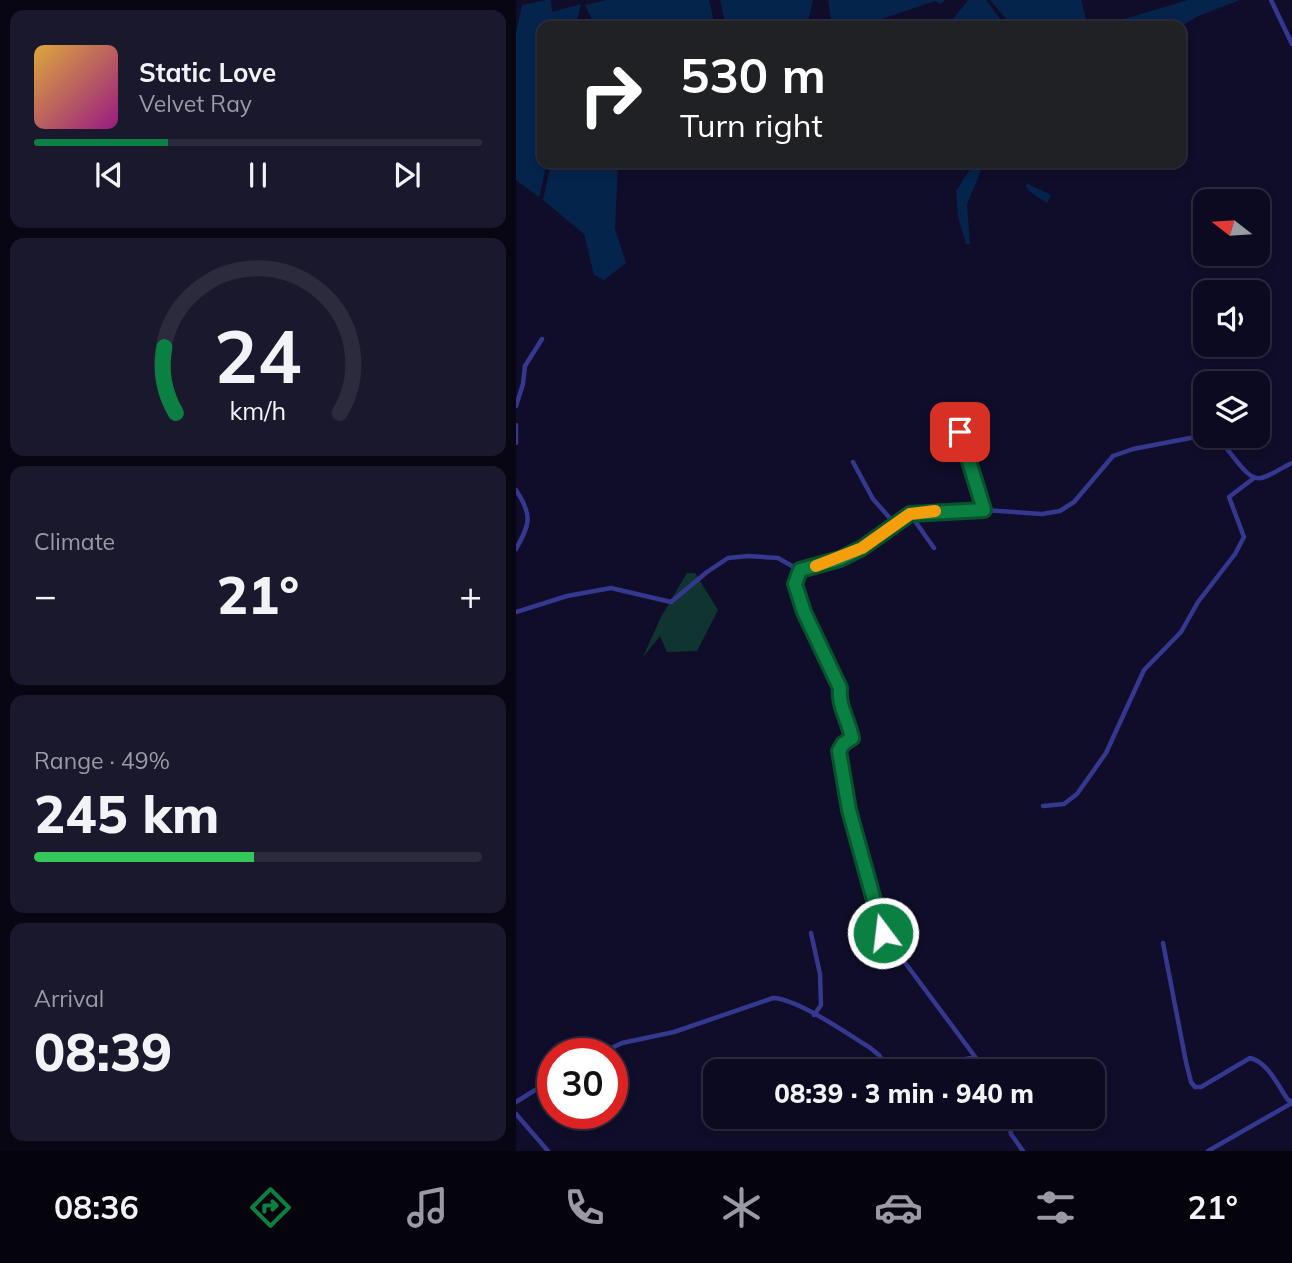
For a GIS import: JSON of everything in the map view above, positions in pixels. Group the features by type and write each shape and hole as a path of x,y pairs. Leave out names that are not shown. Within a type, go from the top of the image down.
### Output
{"street":[{"path":"1271,0 1292,44"},
{"path":"516,406 525,366 542,338"},
{"path":"516,425 516,443"},
{"path":"960,432 984,510"},
{"path":"517,610 567,596 610,588 641,594 661,602 671,602 719,563 737,556 778,558 800,570 840,559 862,548 910,514 984,510 1042,514 1060,512 1074,502 1113,456 1133,449 1193,437"},
{"path":"1228,448 1239,464 1254,478"},
{"path":"853,462 873,499 896,525"},
{"path":"1043,806 1064,804 1077,794 1106,753 1144,670 1181,632 1198,601 1235,554 1244,537 1229,497 1254,478 1260,478 1292,463"},
{"path":"516,490 526,509 527,531 516,549"},
{"path":"910,514 934,548"},
{"path":"800,570 795,584 804,612 840,688 839,701 852,738 843,744 840,756 849,810 883,933 976,1058"},
{"path":"811,933 820,974 821,1005 814,1015"},
{"path":"1163,943 1186,1062 1195,1087 1201,1087 1250,1058 1257,1059 1292,1102 1208,1151"},
{"path":"628,1042 674,1032 773,998 784,998 869,1047 882,1059"},
{"path":"966,1059 976,1058"},
{"path":"516,1102 537,1089"},
{"path":"516,1114 548,1151"},
{"path":"1010,1129 1023,1151"}],"green space":[{"path":"687,573 695,573 718,610 697,651 667,652 660,636 643,657 661,617"}],"water":[{"path":"551,0 552,12 581,4 577,21 537,21 537,168 546,168 539,197 516,180 516,32 522,5"},
{"path":"607,0 709,0 714,21 593,21 585,5"},
{"path":"720,0 813,0 808,21 725,21"},
{"path":"828,0 945,0 941,4 935,1 876,21 831,21"},
{"path":"968,0 986,0 1001,21 952,21"},
{"path":"990,0 1081,0 1087,21 1008,21"},
{"path":"1188,0 1240,0 1186,23 1118,21"},
{"path":"550,168 618,168 615,229 626,263 604,280 594,275 584,234 543,200"},
{"path":"971,168 982,168 967,204 970,244 966,244 958,217 956,191"},
{"path":"1025,185 1051,195 1047,203 1029,191"}],"slow traffic":[{"path":"816,566 840,559 862,548 910,514 935,511"}],"route":[{"path":"883,933 849,810 839,751 843,744 852,738 839,701 840,688 804,612 795,584 800,570 840,559 862,548 910,514 984,510 960,432"}]}
